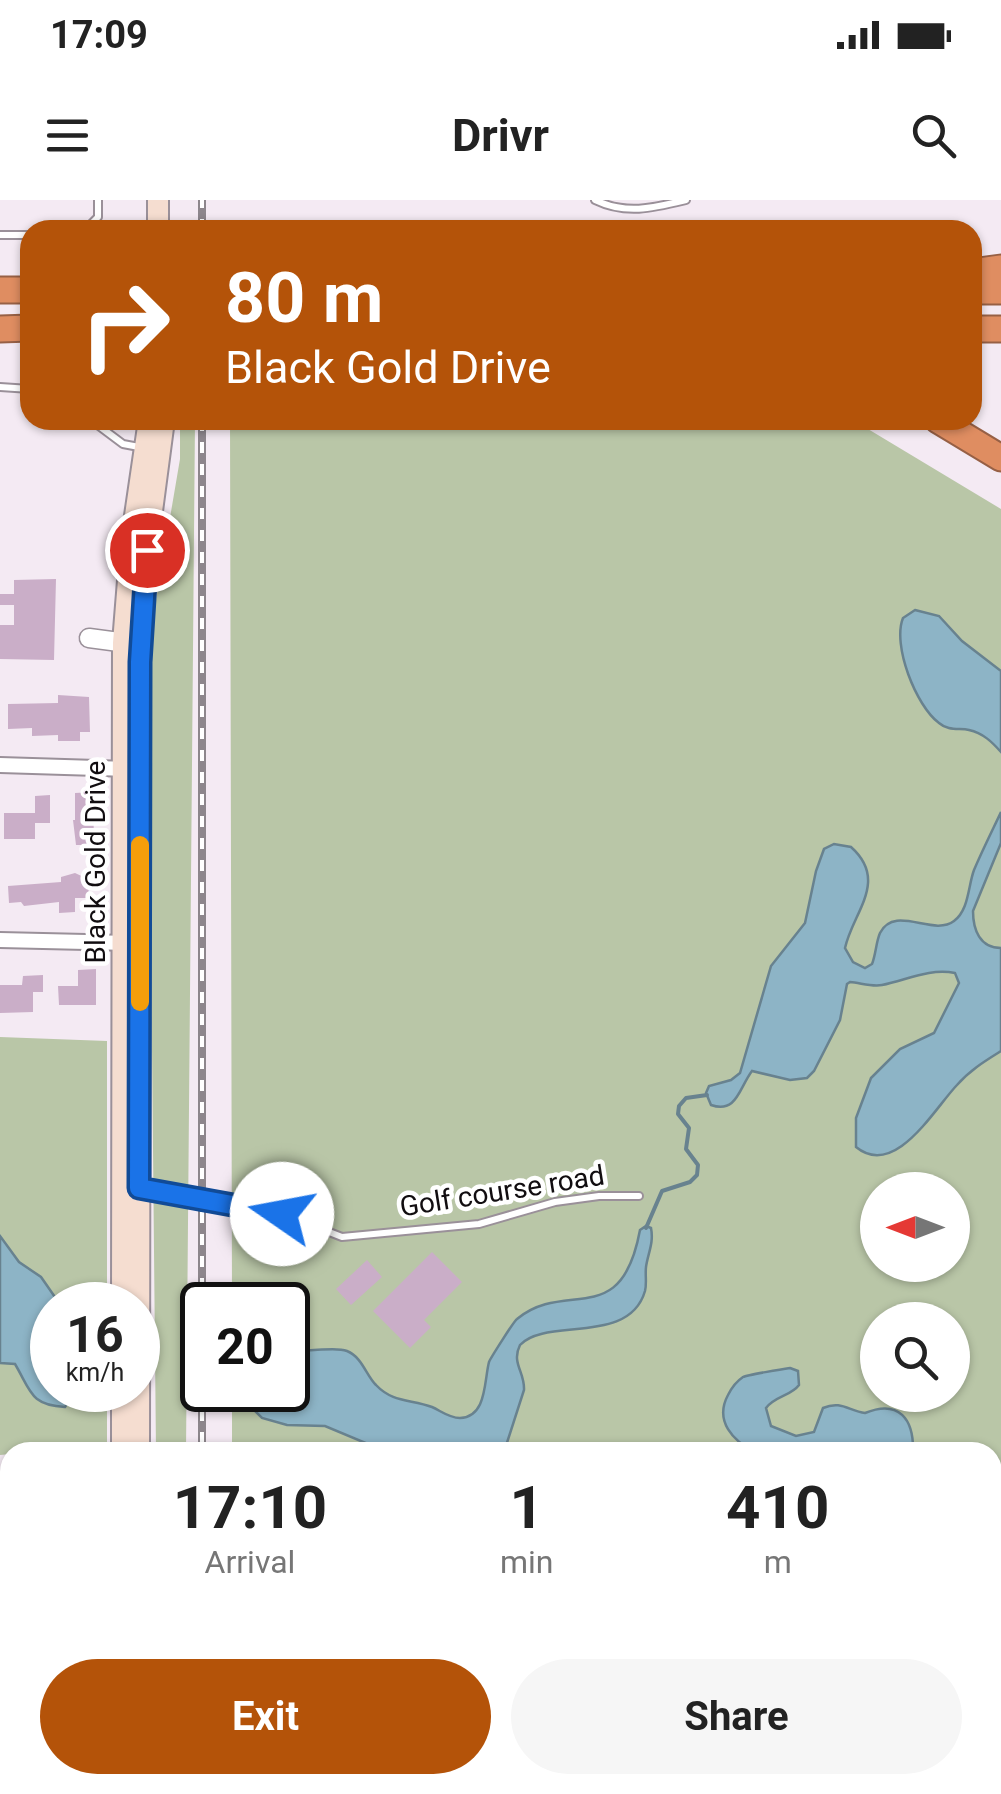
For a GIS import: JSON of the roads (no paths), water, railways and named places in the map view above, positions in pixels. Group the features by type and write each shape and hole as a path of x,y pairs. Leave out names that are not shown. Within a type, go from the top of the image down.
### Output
{"highway":[{"path":"955,430 1001,458"}],"main road":[{"name":"Black Gold Drive","path":"123,1282 131,943 131,644 152,449 150,430"},
{"name":"Black Gold Drive","path":"152,449 160,430"},
{"name":"Black Gold Drive","path":"131,943 139,1188 139,1442"},
{"path":"122,1412 122,1442"}],"street":[{"path":"89,638 131,644"},
{"path":"0,765 131,768"},
{"path":"0,940 131,943"}],"lane":[{"path":"596,200 614,209 629,210 648,210 686,200"},
{"path":"104,430 122,444 152,449"},
{"name":"Golf course road","path":"139,1188 282,1214 342,1237 479,1224 556,1202 639,1196"}],"water":[{"path":"915,610 939,616 962,641 1001,671 1001,752 979,733 942,726 922,703 903,659 900,630 903,618"},
{"path":"1001,812 1001,843 973,911 979,937 988,945 1001,948 1001,1051 962,1080 913,1137 885,1154 871,1155 856,1147 856,1118 871,1078 900,1049 934,1033 959,983 955,973 945,972 878,985 850,982 840,1020 807,1078 790,1080 752,1071 732,1103 711,1105 706,1093 709,1086 740,1073 771,966 805,923 824,849 834,844 851,847 867,872 865,897 845,948 853,962 865,968 872,964 880,933 887,925 904,921 945,925 959,916 974,870"},
{"path":"651,1228 645,1291 636,1308 622,1319 548,1332 520,1345 517,1357 524,1390 507,1442 363,1442 325,1426 287,1425 262,1418 256,1412 310,1412 310,1350 334,1349 356,1357 376,1385 389,1395 452,1417 469,1416 483,1397 489,1362 517,1319 555,1302 606,1292 620,1281 640,1230"},
{"path":"0,1236 19,1262 44,1282 30,1282 30,1390 15,1364 0,1363"},
{"path":"790,1368 798,1371 799,1385 766,1408 771,1426 796,1436 814,1432 823,1408 840,1406 865,1413 898,1412 907,1421 913,1442 741,1442 728,1429 723,1413 736,1383 743,1377"}],"waterway":[{"path":"646,1228 662,1191 690,1182 697,1175 698,1165 686,1149 689,1128 678,1114 686,1098 707,1095"}],"railway":[{"path":"202,200 202,220"},
{"path":"202,430 202,1442"}]}
